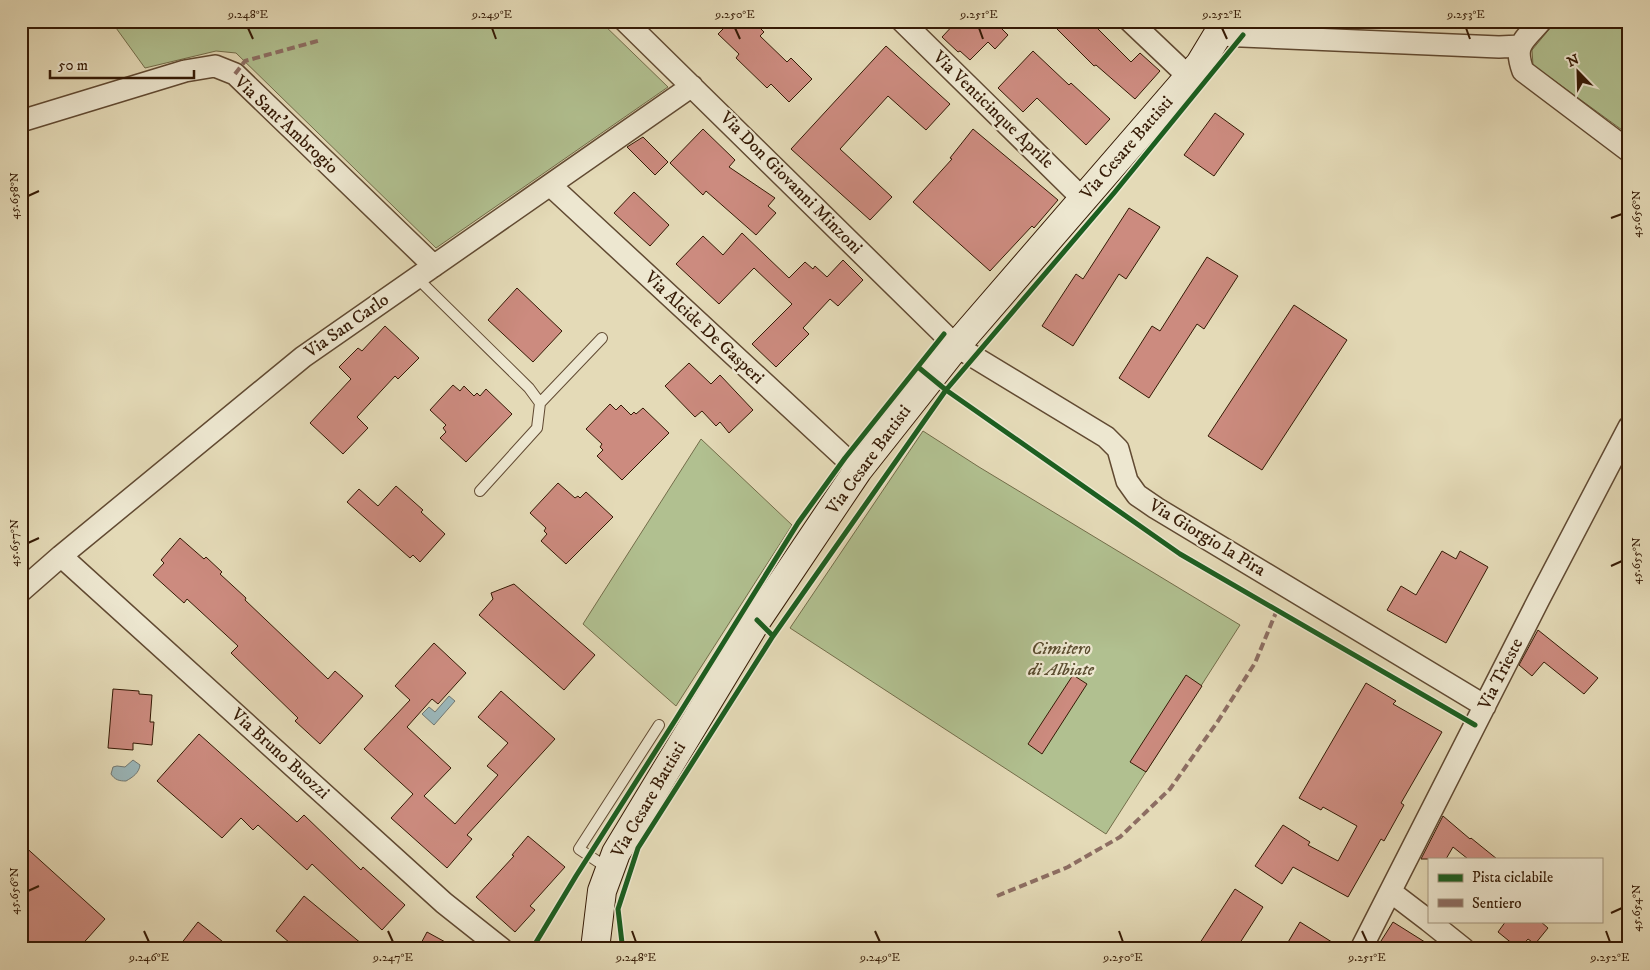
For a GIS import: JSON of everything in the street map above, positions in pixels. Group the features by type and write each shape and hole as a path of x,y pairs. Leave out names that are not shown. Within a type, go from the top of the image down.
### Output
{"street":[{"name":"Via Don Giovanni Minzoni","path":"626,21 956,346"},
{"name":"Via Venticinque Aprile","path":"902,21 1083,199"},
{"path":"1130,21 1189,77"},
{"path":"1541,21 1520,46 1518,57 1523,71 1629,151"},
{"name":"Via Cesare Battisti","path":"594,949 602,891 616,853 757,620 858,470 956,346 1200,64 1222,28"},
{"path":"1222,28 1499,47 1520,46"},
{"name":"Via Sant'Ambrogio","path":"21,121 185,71 215,66 234,74 425,272"},
{"name":"Via San Carlo","path":"21,591 303,357 692,86"},
{"name":"Via Alcide De Gasperi","path":"550,185 858,470"},
{"name":"Via Giorgio la Pira","path":"956,346 1106,437 1118,449 1127,481 1137,495 1156,508 1485,706"},
{"name":"Via Trieste","path":"1361,949 1485,706 1623,453 1629,427"},
{"name":"Via Bruno Buozzi","path":"61,556 444,903 502,949"},
{"path":"1391,892 1428,920"},
{"path":"1430,922 1464,949"}],"lane":[{"path":"425,272 529,388 540,403"},
{"path":"480,491 537,428 540,403 602,338"},
{"path":"610,870 579,848 659,724"}],"green space":[{"path":"111,21 600,21 668,87 436,248 236,53 216,51 145,68"},
{"path":"1556,21 1629,21 1629,135 1533,65 1532,50"},
{"name":"Cimitero di Albiate","path":"923,431 1240,625 1106,834 790,628"},
{"path":"701,439 792,525 676,706 583,624"}],"water":[{"path":"449,696 455,701 434,725 422,714 429,707 435,712"},
{"path":"133,760 140,765 135,774 126,781 114,778 111,774 113,767 125,767"}],"building":[{"path":"731,21 753,21 764,32 760,36 787,62 791,58 812,79 789,102 771,84 767,88 736,58 739,54 718,34"},
{"path":"957,21 994,21 1008,35 995,49 988,42 970,60 942,37"},
{"path":"1049,21 1090,21 1131,62 1140,53 1160,71 1135,99 1096,65 1094,66"},
{"path":"886,46 950,104 926,130 888,96 840,149 892,197 870,220 791,149"},
{"path":"1033,51 1069,85 1071,83 1110,119 1086,145 1037,98 1023,112 998,88"},
{"path":"1215,113 1244,134 1214,176 1184,155"},
{"path":"703,129 735,160 729,167 775,198 768,206 776,213 756,235 706,191 703,195 670,163"},
{"path":"973,129 1058,200 1034,228 1032,226 990,271 913,202 952,159 950,158"},
{"path":"643,137 668,162 655,175 627,147"},
{"path":"634,192 669,225 650,246 614,213"},
{"path":"1129,208 1160,227 1126,279 1119,274 1073,346 1042,326 1076,274 1083,279"},
{"path":"742,233 789,278 805,262 813,269 815,266 827,277 843,260 863,280 838,306 830,299 803,328 809,334 776,367 752,344 792,304 754,268 719,304 676,264 703,236 723,255"},
{"path":"1207,257 1238,276 1204,329 1197,324 1149,398 1119,378 1152,326 1160,331"},
{"path":"517,288 562,331 533,362 488,320"},
{"path":"1294,305 1347,340 1262,470 1208,436"},
{"path":"385,326 419,358 398,379 395,376 357,417 368,428 343,454 310,423 351,379 339,367 358,348 362,351"},
{"path":"689,363 711,384 720,375 753,410 729,433 720,422 716,426 702,411 695,417 665,386"},
{"path":"453,385 460,391 464,386 474,396 477,393 480,396 486,389 512,414 466,462 440,438 446,432 443,428 446,425 430,410"},
{"path":"610,404 616,410 621,405 631,415 634,412 636,414 643,408 669,433 622,480 597,456 603,450 600,447 602,444 586,429"},
{"path":"558,483 575,498 578,496 580,498 586,492 613,517 566,564 541,541 547,534 544,531 546,528 530,513"},
{"path":"396,486 423,510 421,512 445,534 420,562 413,555 410,558 347,502 359,489 378,506"},
{"path":"180,538 204,559 206,557 222,572 220,574 246,598 245,600 328,679 335,671 363,696 320,744 295,721 298,718 231,653 238,646 187,599 184,603 153,575 164,563 161,560"},
{"path":"1442,551 1456,559 1460,551 1488,567 1446,643 1387,610 1401,586 1416,595"},
{"path":"514,584 595,655 564,690 479,615 493,599 491,593"},
{"path":"1538,630 1598,678 1584,694 1544,662 1532,676 1519,665"},
{"path":"434,643 466,673 438,704 432,699 407,727 451,768 424,796 455,824 498,775 487,766 508,743 478,717 501,691 555,739 467,835 472,839 447,868 391,818 413,794 364,749 410,700 395,686"},
{"path":"1073,675 1087,684 1042,754 1028,744"},
{"path":"1186,675 1202,686 1146,772 1130,762"},
{"path":"1366,683 1396,701 1393,704 1442,732 1401,803 1404,805 1384,841 1381,839 1348,897 1293,867 1282,884 1255,866 1283,825 1310,842 1308,845 1338,861 1357,826 1323,807 1321,810 1299,798"},
{"path":"113,689 139,691 139,694 152,695 150,722 154,722 152,745 133,743 133,750 108,748"},
{"path":"199,734 297,822 304,815 361,870 363,867 405,905 382,930 312,864 307,870 258,825 253,830 241,818 222,838 157,781"},
{"path":"1443,816 1496,858 1467,858 1453,847 1447,858 1421,859"},
{"path":"528,836 565,867 530,906 535,910 515,932 476,897 514,856 512,855"},
{"path":"21,843 105,919 78,949 21,949"},
{"path":"1235,889 1263,907 1236,949 1196,949"},
{"path":"304,896 368,949 297,949 276,931"},
{"path":"198,922 232,949 177,949"},
{"path":"1300,922 1343,949 1284,949"},
{"path":"1393,922 1436,949 1376,949"},
{"path":"1505,922 1541,922 1548,928 1535,944 1528,939 1519,949 1498,932"},
{"path":"427,932 458,949 418,949"}],"marked path":[{"path":"235,74 245,61 321,40"},
{"path":"997,896 1068,867 1120,837 1170,789 1218,721 1255,663 1277,610"}],"cycle path":[{"path":"773,636 946,390 1114,193 1243,35"},
{"path":"532,949 798,523 845,458 944,334"},
{"path":"918,367 946,390 1180,554 1475,725"},
{"path":"626,949 622,943 618,909 638,848 773,636 757,620"}]}
